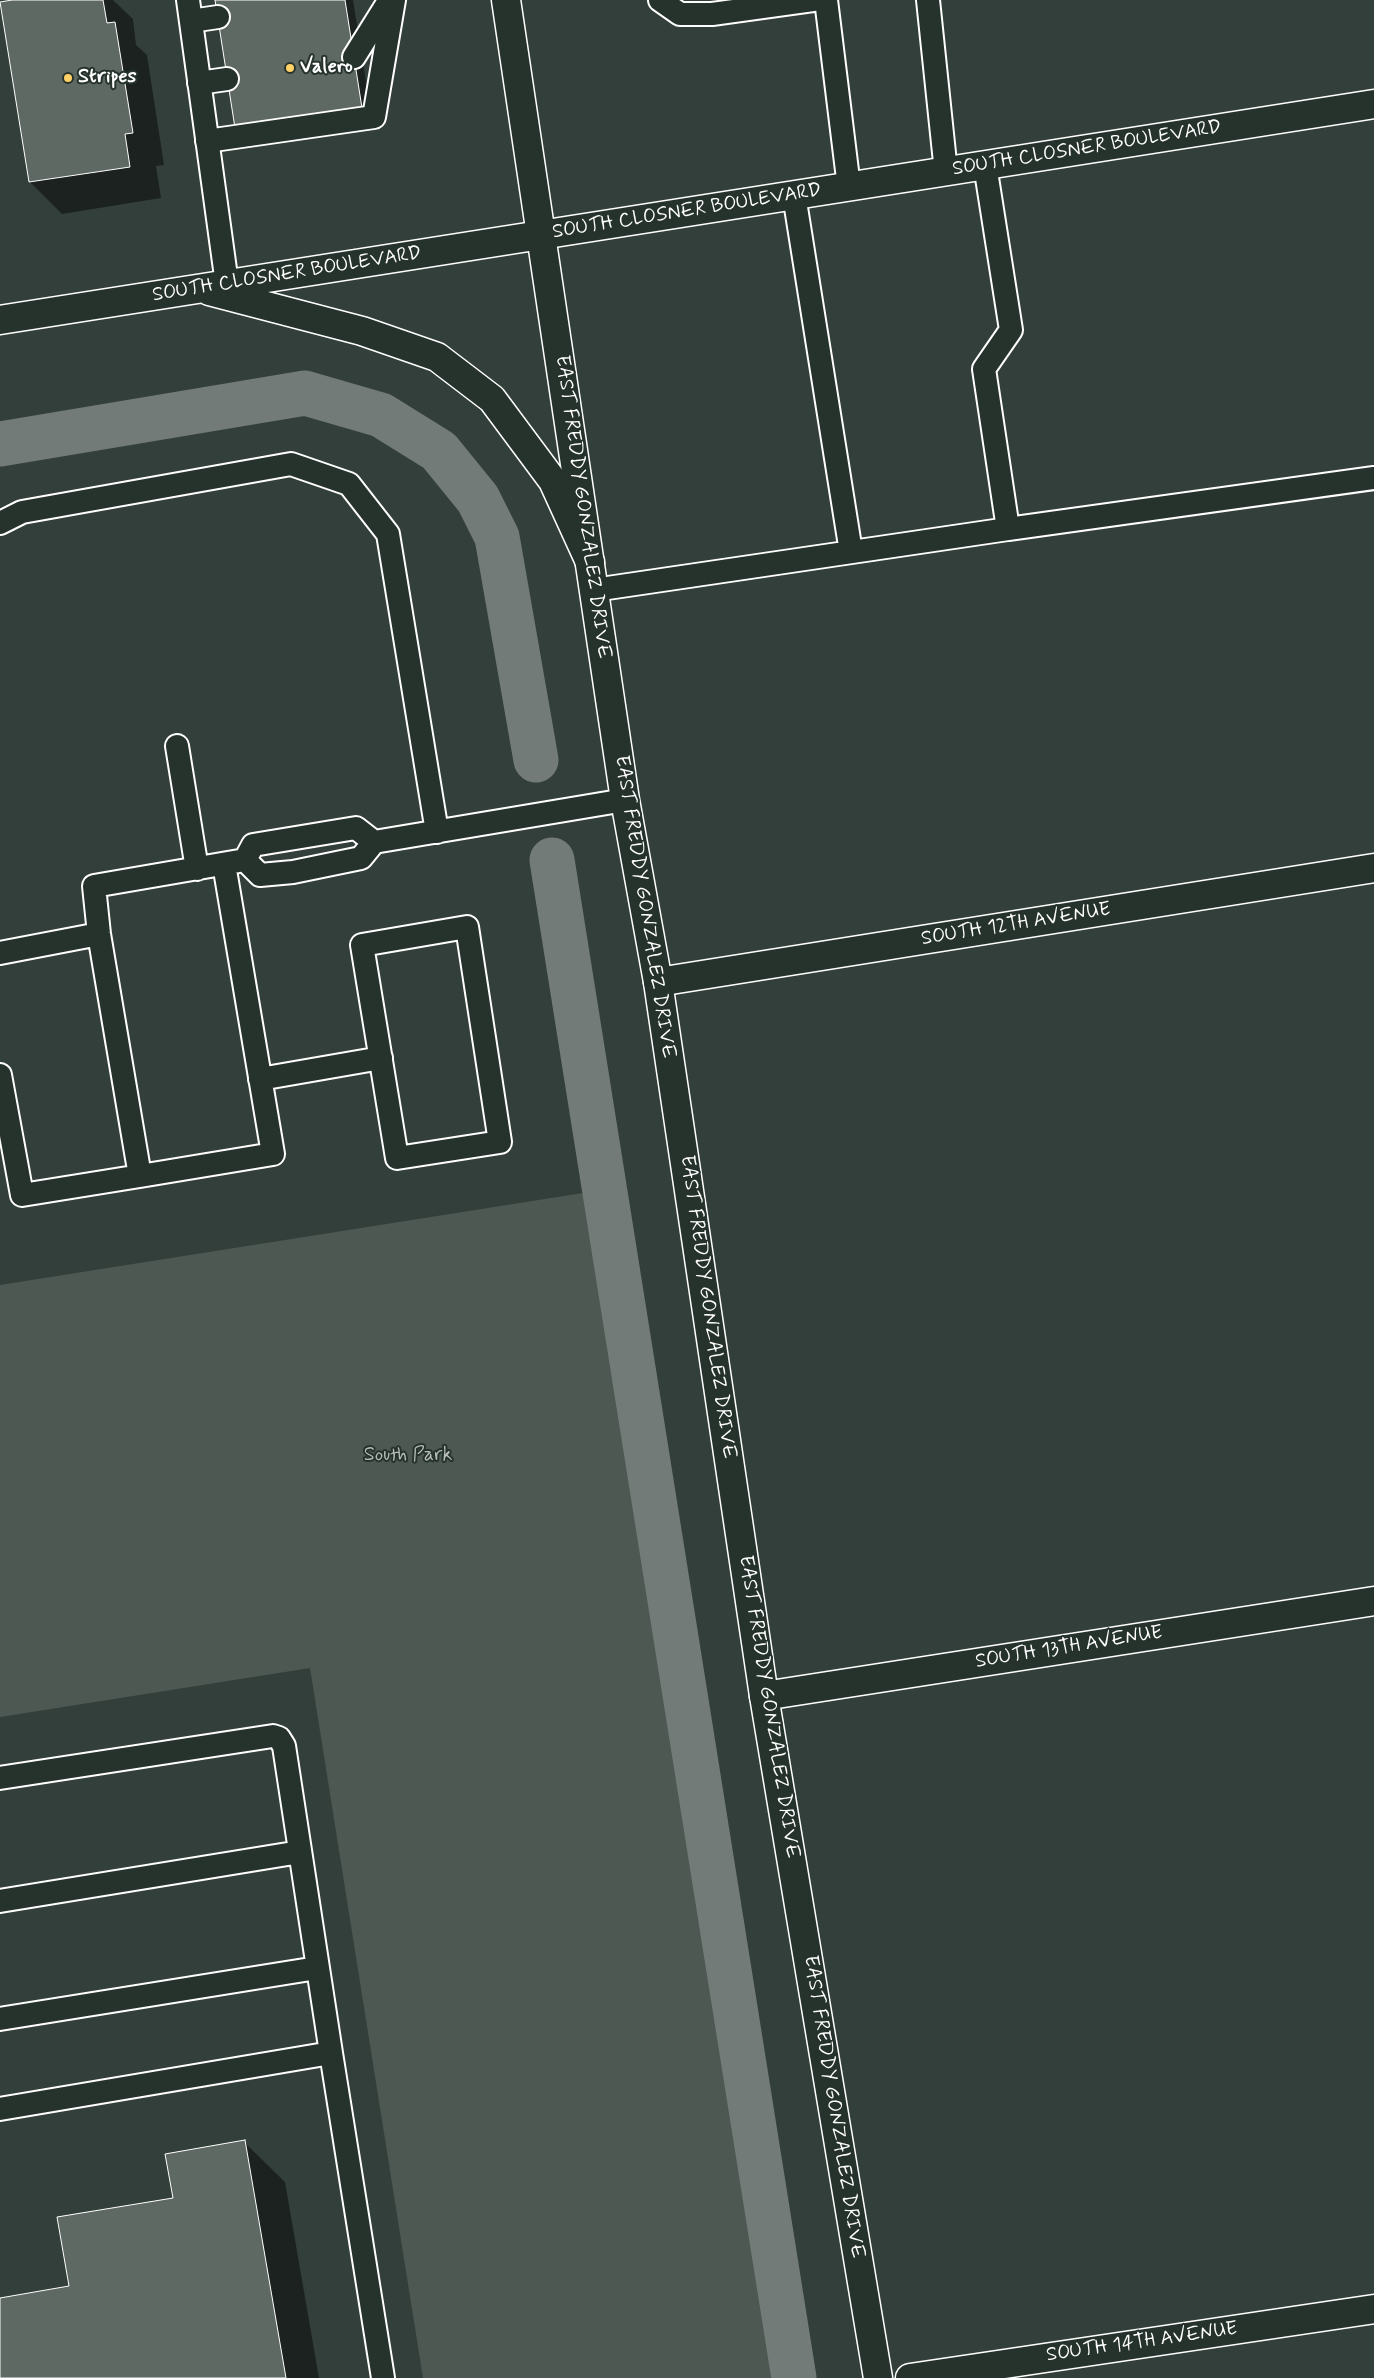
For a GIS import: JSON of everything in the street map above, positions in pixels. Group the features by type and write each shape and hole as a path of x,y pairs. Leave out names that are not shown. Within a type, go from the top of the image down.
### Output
{"main road":[{"name":"EAST FREDDY GONZALEZ DRIVE","path":"506,0 626,800 658,982 764,1696 878,2378"},
{"name":"SOUTH CLOSNER BOULEVARD","path":"0,320 1374,104"},
{"path":"200,289 362,331 437,357 492,399 498,406 553,481 590,562"},
{"name":"SOUTH 12TH AVENUE","path":"658,982 1374,868"},
{"name":"SOUTH 13TH AVENUE","path":"764,1696 1374,1601"},
{"name":"SOUTH 14TH AVENUE","path":"910,2378 1374,2309"}],"lane":[{"path":"354,57 390,0"},
{"path":"208,142 374,116 394,0"},
{"path":"660,0 680,14 712,14 781,2 813,0"},
{"path":"826,0 849,187"},
{"path":"928,0 946,172"},
{"path":"218,17 190,11 228,284"},
{"path":"199,83 227,79"},
{"path":"985,165 1011,330 984,370 1008,529"},
{"path":"794,195 851,552"},
{"path":"0,523 22,512 291,464 349,484 388,534 437,832"},
{"path":"594,590 1008,529 1374,478"},
{"path":"176,746 197,868"},
{"path":"235,862 260,875 293,872 362,858 374,842 626,800"},
{"path":"140,1176 99,934 94,886 235,862 253,845 356,828 374,842"},
{"path":"0,1075 22,1195 273,1154 260,1079 235,862"},
{"path":"467,927 500,1142 397,1158 381,1058 362,945 467,927"},
{"path":"0,953 99,934"},
{"path":"260,1079 381,1058"},
{"path":"0,1778 276,1736 284,1746 317,1968 383,2378"},
{"path":"0,1901 300,1852"},
{"path":"0,2019 317,1968"},
{"path":"0,2109 331,2053"}],"green space":[{"name":"South Park","path":"602,1190 791,2378 423,2378 310,1668 0,1717 0,1285"}],"building":[{"name":"Stripes","path":"12,0 103,0 107,23 115,22 133,133 125,134 130,167 29,182 0,2"},
{"name":"Valero","path":"215,0 345,0 362,108 235,128"},
{"path":"245,2140 286,2378 0,2378 0,2298 69,2286 57,2217 173,2198 165,2154"}],"waterway":[{"path":"0,444 305,393 381,415 439,451 478,499 497,537 536,760"},
{"path":"552,860 794,2378"}],"place":[{"name":"Valero","path":"290,68"},
{"name":"Stripes","path":"68,78"}]}
